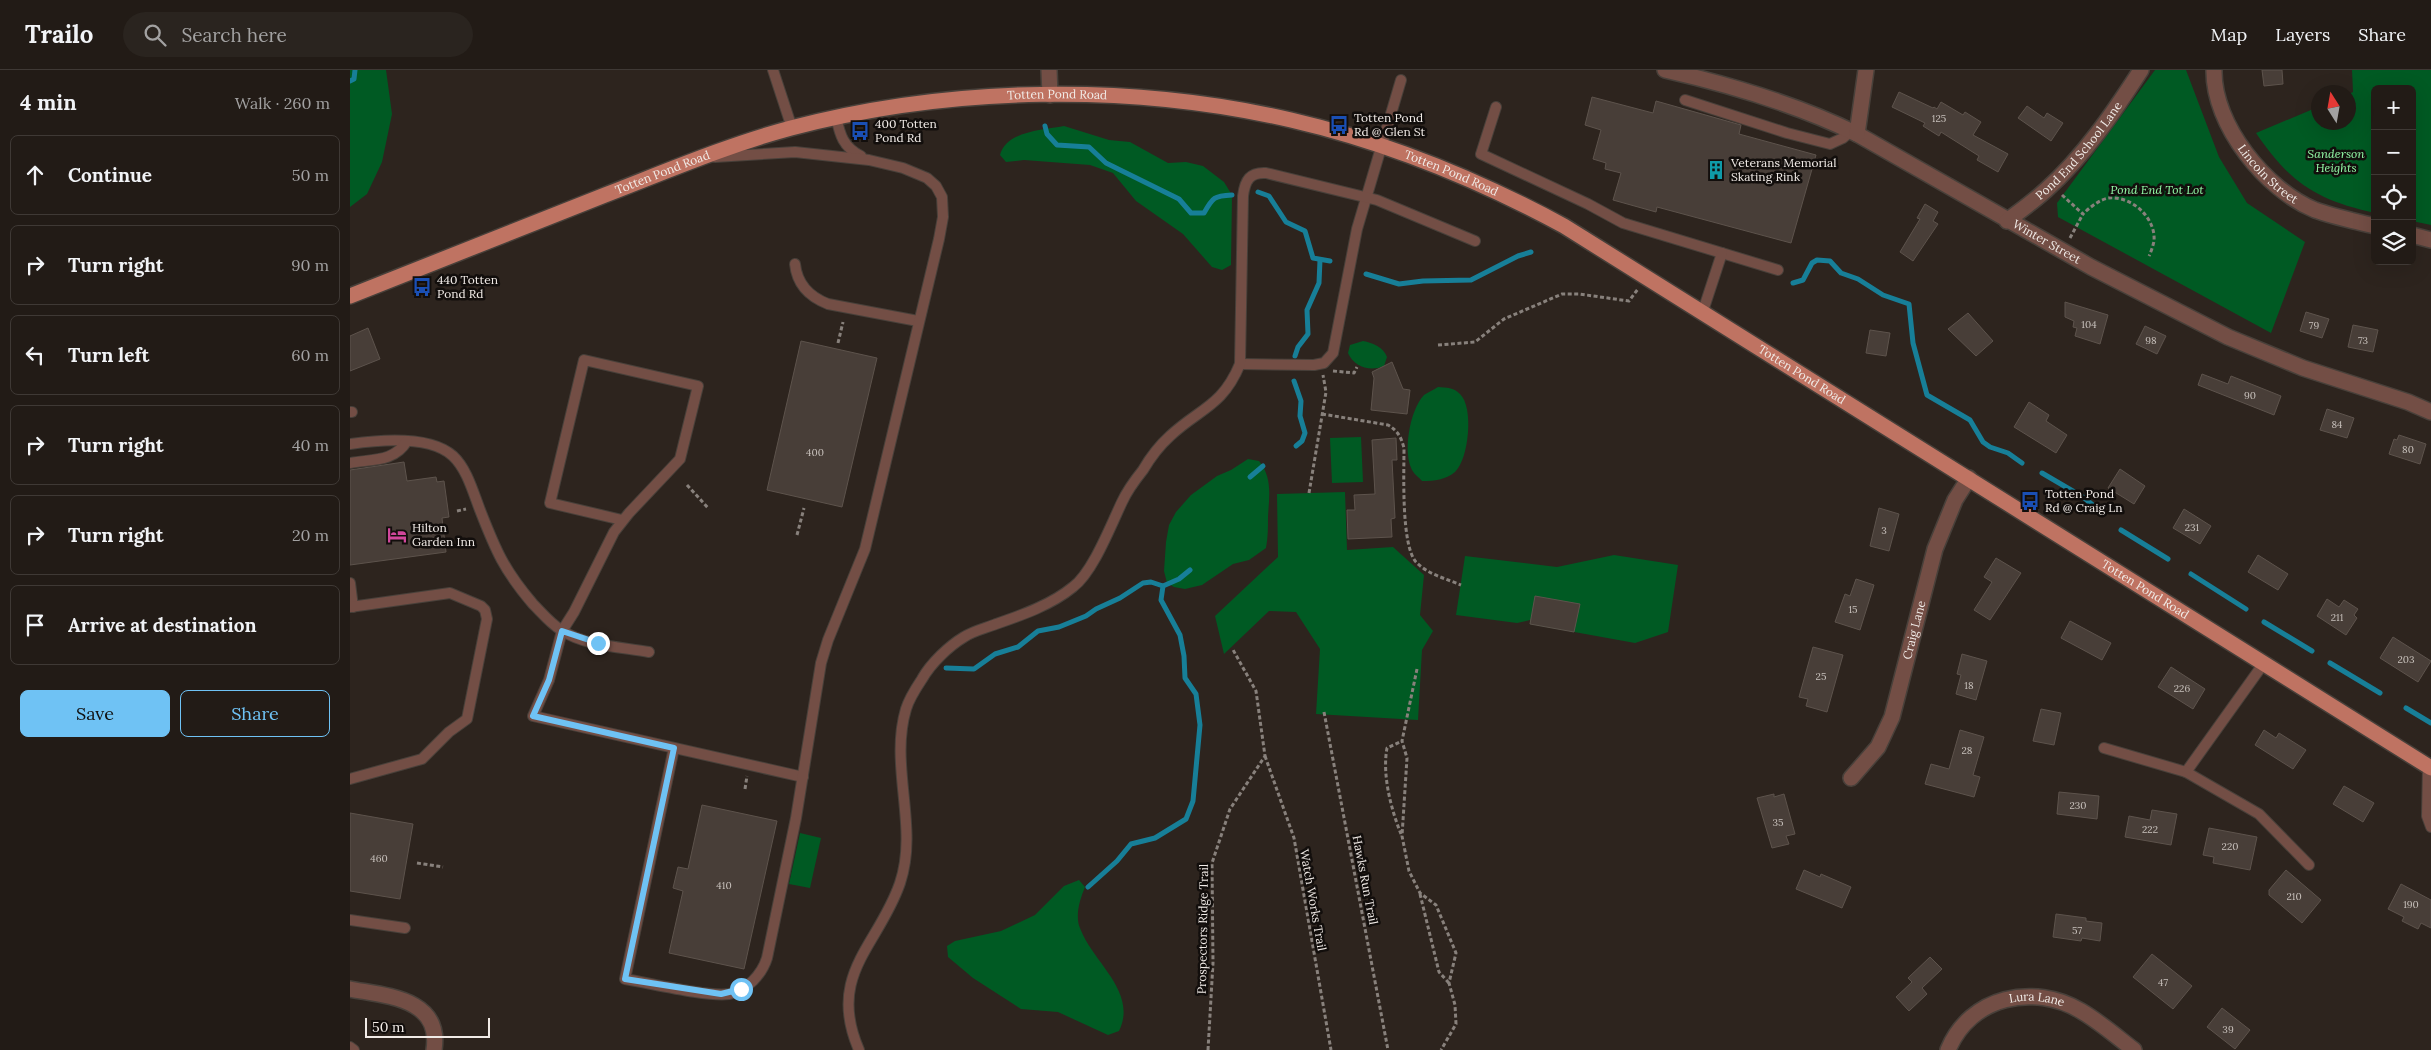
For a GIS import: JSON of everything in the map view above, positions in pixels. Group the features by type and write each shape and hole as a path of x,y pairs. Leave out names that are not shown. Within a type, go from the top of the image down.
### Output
{"main road":[{"name":"Totten Pond Road","path":"350,296 700,158 792,128 836,117 946,100 1050,95 1162,100 1235,109 1294,121 1382,146 1450,171 1511,198 1564,226 1703,311 2430,767"}],"street":[{"path":"1049,70 1050,95"},
{"name":"Winter Street","path":"1665,70 1779,101 1819,114 1854,132 2063,252 2265,354 2431,412"},
{"path":"1854,132 1866,70"},
{"name":"Pond End School Lane","path":"2007,221 2050,186 2114,112 2142,70"},
{"name":"Lincoln Street","path":"2214,70 2216,97 2224,117 2242,146 2281,191 2316,210 2371,225"},
{"path":"2416,236 2431,240"},
{"name":"Craig Lane","path":"1851,778 1878,747 1892,717 1935,549 1955,500 1969,478"},
{"path":"350,988 412,1003 422,1010 430,1020 434,1033 434,1050"},
{"name":"Lura Lane","path":"1948,1050 1963,1027 1978,1010 2000,1000 2024,995 2052,999 2080,1011 2134,1050"}],"lane":[{"path":"773,70 792,128"},
{"path":"1240,364 1314,365 1324,363 1330,357 1334,348 1352,252 1366,197 1401,80"},
{"path":"1686,100 1787,133 1830,144 1854,132"},
{"path":"1496,107 1481,154 1588,204 1623,224 1778,270"},
{"path":"836,117 846,146 869,160"},
{"path":"674,748 625,979 721,994 741,989 762,970 767,958 803,777 821,664 828,640 865,549 940,232 943,208 942,197 936,186 927,178 903,168 869,160 795,152 700,158"},
{"path":"859,1050 850,1018 849,996 856,963 896,894 906,864 907,837 900,742 906,708 923,676 941,656 965,636 1020,615 1056,598 1075,586 1086,572 1123,499 1143,468 1169,437 1226,391 1240,364 1243,196 1248,178 1258,172 1272,174 1366,197 1475,241"},
{"path":"1703,311 1722,253"},
{"path":"795,264 800,282 817,299 828,304 918,321"},
{"path":"622,520 550,503 584,360 698,386 679,462 622,520 574,612 562,631 549,680 533,716 803,777"},
{"path":"350,444 384,439 407,441 439,449 456,459 467,478 497,554 508,573 542,614 562,631 598,643 648,652"},
{"path":"350,463 395,456 407,441"},
{"path":"350,582 351,607 450,593 481,606 487,619 467,719 449,732 422,759 350,779"},
{"path":"2186,772 2264,663"},
{"path":"2104,748 2186,772 2259,814 2308,865"},
{"path":"2430,767 2427,816 2431,827"},
{"path":"350,920 405,928"},
{"path":"350,1047 354,1050"}],"path":[{"path":"2050,186 2083,214"},
{"path":"2063,252 2083,214 2090,207 2108,198 2125,200 2141,209 2151,225 2154,240 2150,256"},
{"path":"1438,345 1475,342 1504,318 1562,294 1579,294 1629,301 1646,276"},
{"path":"838,343 843,322"},
{"path":"1309,493 1326,392 1322,373 1338,370 1354,373 1357,368"},
{"path":"1322,414 1388,425 1396,430 1404,448 1407,535 1411,553 1424,569 1460,585"},
{"path":"687,485 709,509"},
{"path":"797,535 804,508"},
{"path":"456,511 466,509"},
{"path":"1232,648 1256,691 1265,756"},
{"path":"1402,836 1406,758 1402,742 1417,669"},
{"name":"Hawks Run Trail","path":"1324,712 1388,1050"},
{"path":"1402,742 1388,748 1386,755 1390,798 1394,816 1402,836 1409,871 1420,893 1439,972 1449,983 1455,1005 1456,1024 1441,1050"},
{"name":"Prospectors Ridge Trail","path":"1208,1050 1213,962 1212,863 1230,809 1265,756"},
{"name":"Watch Works Trail","path":"1265,756 1294,838 1331,1050"},
{"path":"745,789 747,776"},
{"path":"417,863 442,867"},
{"path":"1420,893 1436,905 1456,952 1449,983"}],"green space":[{"path":"350,70 386,70 392,114 382,162 367,194 350,207"},
{"name":"Pond End Tot Lot","path":"2155,70 2186,70 2219,157 2247,203 2305,242 2271,333 2058,217 2057,203"},
{"name":"Sanderson Heights","path":"2352,70 2431,70 2431,225 2416,222 2416,85 2371,85 2371,212 2336,202 2306,187 2281,165 2256,133 2311,110 2311,130 2356,130 2356,85 2353,85"},
{"path":"1064,126 1109,140 1130,142 1168,163 1186,162 1203,166 1224,182 1232,195 1231,265 1222,270 1212,267 1183,234 1136,201 1113,173 1090,165 1024,160 1006,162 1000,155 1004,147 1017,136"},
{"path":"1363,341 1374,344 1383,351 1387,357 1384,366 1368,368 1354,362 1348,353 1350,345"},
{"path":"1438,387 1455,390 1464,401 1468,421 1466,445 1464,456 1455,472 1440,480 1422,481 1414,473 1408,456 1411,421 1424,395"},
{"path":"1361,437 1363,482 1332,483 1330,438"},
{"path":"1248,459 1259,461 1268,481 1268,532 1266,548 1249,560 1233,564 1202,585 1185,589 1174,587 1167,583 1164,571 1166,542 1169,525 1176,512 1191,495 1217,476"},
{"path":"1345,492 1347,550 1393,547 1424,575 1420,615 1433,631 1422,650 1418,720 1316,714 1320,649 1296,612 1269,611 1224,654 1215,616 1278,557 1277,494"},
{"path":"1614,555 1678,565 1668,632 1635,643 1530,624 1530,620 1517,623 1456,615 1465,556 1557,567"},
{"path":"800,833 821,838 810,888 789,884"},
{"path":"1079,880 1085,887 1079,907 1079,926 1090,947 1113,981 1123,1005 1123,1018 1119,1031 1108,1035 1058,1012 1021,1009 973,978 948,957 947,946 955,941 1001,931 1035,915 1064,886"}],"building":[{"path":"2262,70 2282,70 2283,84 2264,86"},
{"path":"1899,92 1937,109 1941,102 1963,115 1965,112 1981,122 1973,135 2008,154 1998,172 1977,160 1979,156 1941,132 1939,136 1923,126 1925,123 1892,107"},
{"name":"Veterans Memorial Skating Rink","path":"1592,97 1653,113 1656,101 1741,125 1739,134 1816,155 1791,243 1657,207 1656,212 1613,200 1621,173 1605,169 1606,163 1593,159 1601,130 1585,125"},
{"path":"2027,106 2044,118 2047,113 2063,123 2051,141 2018,118"},
{"path":"1925,204 1938,212 1933,221 1938,224 1913,261 1900,252 1920,219 1917,218"},
{"path":"2065,302 2108,315 2100,344 2075,336 2077,328 2073,327 2074,321 2065,317"},
{"path":"2306,312 2329,319 2322,338 2300,331"},
{"path":"1968,313 1993,341 1976,356 1948,329"},
{"path":"2353,325 2378,330 2373,352 2348,347"},
{"path":"2145,326 2166,336 2157,354 2136,344"},
{"path":"368,328 380,359 350,371 350,336"},
{"path":"1870,330 1890,333 1886,356 1866,353"},
{"path":"801,341 877,358 842,507 767,490"},
{"path":"1392,362 1403,389 1410,390 1407,414 1371,410 1374,378 1372,372"},
{"path":"2202,374 2228,384 2231,376 2281,396 2274,415 2198,385"},
{"path":"2029,402 2049,415 2046,421 2067,435 2056,453 2014,427"},
{"path":"2327,409 2354,418 2347,438 2320,430"},
{"path":"2399,435 2426,444 2420,464 2389,454 2394,439 2397,440"},
{"path":"1396,438 1397,460 1392,460 1395,518 1391,519 1392,537 1348,539 1347,510 1355,510 1354,495 1375,494 1372,440"},
{"name":"Hilton Garden Inn","path":"404,462 407,481 436,477 437,482 444,481 449,517 442,518 446,552 350,565 350,470"},
{"path":"2120,469 2145,486 2134,504 2108,488"},
{"path":"1879,508 1899,514 1889,551 1870,546"},
{"path":"2184,509 2211,526 2200,544 2173,528"},
{"path":"2258,555 2288,574 2278,590 2248,572"},
{"path":"1996,558 2021,573 1990,620 1974,610 1992,582 1984,577"},
{"path":"1856,579 1874,585 1860,630 1835,622 1845,594 1850,596"},
{"path":"1535,596 1580,604 1574,632 1530,624"},
{"path":"2327,599 2339,607 2344,600 2358,609 2354,615 2357,618 2346,635 2317,616"},
{"path":"2070,621 2111,643 2102,660 2061,638"},
{"path":"2393,637 2431,661 2418,682 2380,658"},
{"path":"1813,647 1843,655 1827,712 1806,706 1808,699 1799,697"},
{"path":"1962,654 1987,661 1976,700 1956,694 1961,675 1957,674"},
{"path":"2171,667 2205,689 2193,709 2158,687"},
{"path":"2041,709 2061,713 2054,745 2033,741"},
{"path":"1960,730 1984,737 1973,775 1980,777 1974,797 1925,784 1931,764 1949,769"},
{"path":"2264,730 2276,738 2279,733 2306,750 2293,769 2255,745"},
{"path":"2344,786 2374,803 2363,822 2333,804"},
{"path":"2059,792 2099,796 2097,819 2057,814"},
{"path":"1774,794 1774,797 1784,794 1795,834 1786,836 1789,844 1772,848 1757,798"},
{"path":"702,805 777,821 744,969 669,953 683,891 673,888 678,867 688,869"},
{"path":"2152,810 2177,814 2171,845 2125,837 2129,816 2150,820"},
{"path":"350,813 413,824 400,899 350,891"},
{"path":"2209,828 2257,837 2250,870 2213,863 2214,857 2203,855"},
{"path":"1804,870 1820,877 1821,874 1851,887 1842,908 1796,889"},
{"path":"2286,870 2321,900 2302,923 2269,895 2269,890"},
{"path":"2401,884 2431,900 2431,928 2421,923 2418,929 2402,921 2404,917 2388,909"},
{"path":"2056,914 2086,918 2086,921 2102,923 2100,941 2082,938 2081,941 2053,937"},
{"path":"2152,954 2192,986 2173,1009 2133,977"},
{"path":"1930,957 1942,969 1922,988 1927,994 1909,1011 1896,997 1912,982 1908,978"},
{"path":"2222,1008 2250,1030 2235,1049 2207,1027"}],"waterway":[{"path":"350,81 354,79 355,70"},
{"path":"1045,126 1047,134 1057,145 1089,147 1106,163 1179,199 1191,213 1204,213 1215,198 1232,195"},
{"path":"1258,192 1269,196 1286,222 1305,231 1313,258 1330,261"},
{"path":"1366,274 1399,284 1423,281 1471,280 1518,256 1531,252"},
{"path":"1295,356 1298,347 1308,334 1307,310 1319,283 1320,260"},
{"path":"1793,283 1803,280 1812,263 1817,260 1830,261 1841,273 1858,279 1883,295 1909,304 1913,343 1927,395 1970,420 1983,442 1990,447 2008,453 2022,463"},
{"path":"1294,381 1301,401 1300,416 1305,433 1302,441 1296,446"},
{"path":"1250,477 1263,466"},
{"path":"2042,473 2083,497 2100,511"},
{"path":"2121,530 2168,559"},
{"path":"1088,887 1117,861 1131,844 1155,838 1186,819 1193,801 1200,725 1196,694 1185,678 1184,656 1180,635 1161,600 1163,586 1179,579 1190,570"},
{"path":"2191,574 2246,609"},
{"path":"946,668 974,669 995,654 1018,647 1038,631 1059,627 1086,616 1143,583 1151,582 1163,586"},
{"path":"2264,622 2312,651"},
{"path":"2330,663 2380,693"},
{"path":"2406,708 2431,723"}],"place":[{"name":"Totten Pond Rd @ Glen St","path":"1339,125"},
{"name":"400 Totten Pond Rd","path":"860,131"},
{"name":"Veterans Memorial Skating Rink","path":"1716,170"},
{"name":"440 Totten Pond Rd","path":"422,287"},
{"name":"Totten Pond Rd @ Craig Ln","path":"2030,501"},
{"name":"Hilton Garden Inn","path":"397,535"}],"route":[{"path":"598,643 575,637 562,631 549,680 533,716 674,748 625,979 714,994 728,994 741,989"}]}
